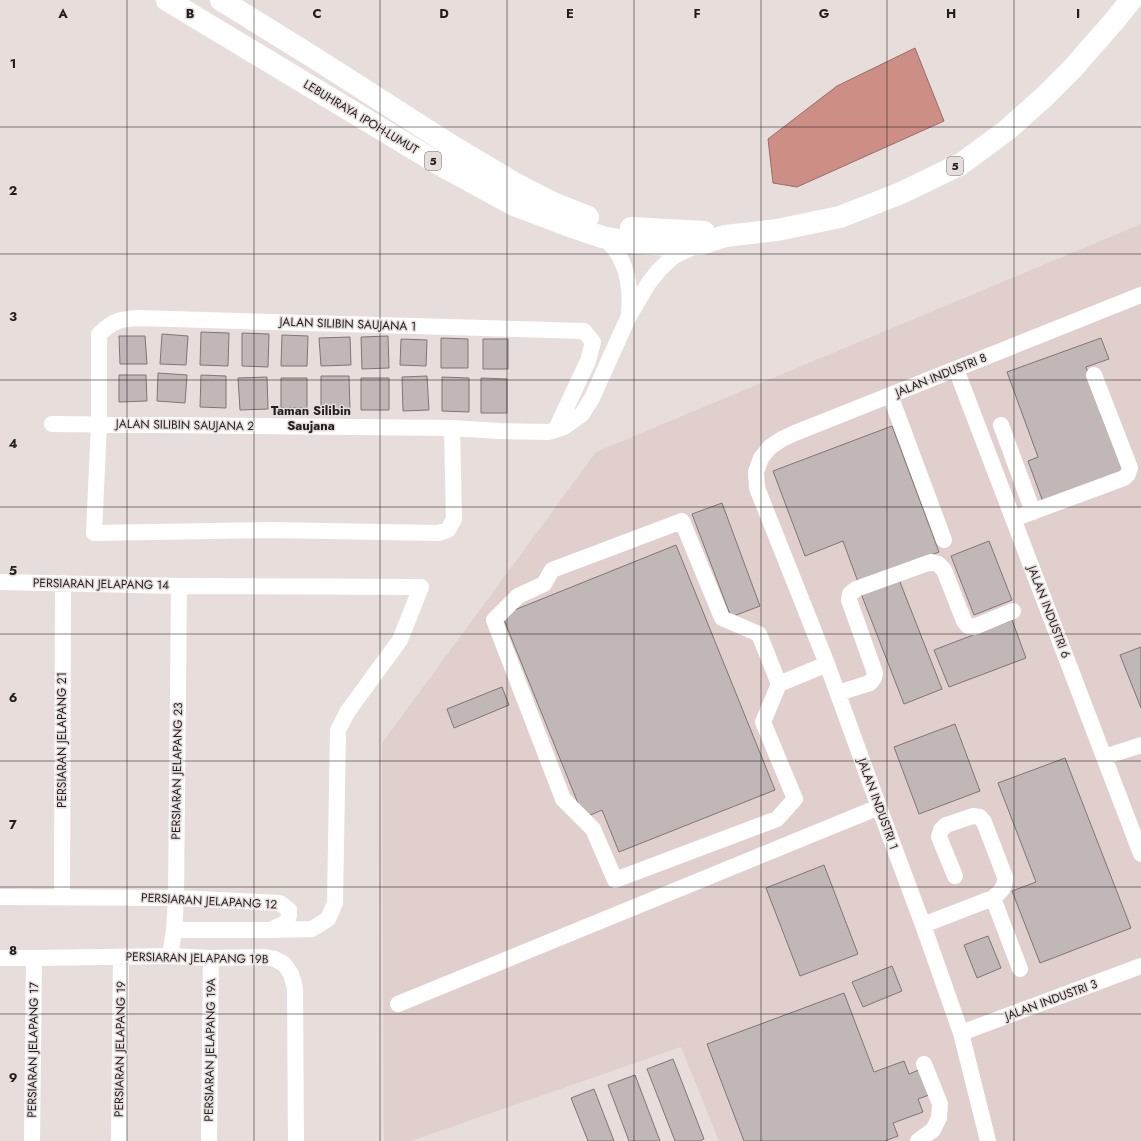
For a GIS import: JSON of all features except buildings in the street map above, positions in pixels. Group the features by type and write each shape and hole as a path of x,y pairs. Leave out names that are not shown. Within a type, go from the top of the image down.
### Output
{"highway":[{"name":"LEBUHRAYA IPOH-LUMUT","path":"166,0 439,164 514,205 602,237 634,243 670,245 701,244 725,236 777,230 840,217 901,194 961,164 1007,130 1044,97 1073,68 1131,0"},
{"name":"LEBUHRAYA IPOH-LUMUT","path":"221,0 452,146 514,183 553,204 591,219 628,228 700,231 725,236"}],"street":[{"path":"602,237 613,247 623,263 627,275 630,296 628,318"},
{"path":"628,318 648,284 659,270 674,256 701,244"},
{"name":"JALAN INDUSTRI 8","path":"756,472 761,458 770,447 782,439 1141,294"},
{"name":"JALAN SILIBIN SAUJANA 1","path":"99,424 99,334 110,324 126,318 138,318 584,332 593,342 588,361 556,429"},
{"name":"JALAN SILIBIN SAUJANA 2","path":"52,424 452,428 549,432 564,427 582,414 592,398 628,318"},
{"name":"JALAN INDUSTRI 6","path":"956,369 1141,854"},
{"path":"1013,519 1124,478 1128,474 1130,468 1094,375"},
{"path":"890,395 944,540"},
{"path":"99,424 94,533 271,530 443,532 448,530 454,519 452,428"},
{"path":"1001,425 1033,512"},
{"name":"JALAN INDUSTRI 1","path":"756,472 757,488 827,664 878,807 923,925 960,1033 988,1141"},
{"path":"779,684 759,634 722,618 682,521 552,570 544,584 518,596 494,620 563,799 593,829 615,880 777,819 795,799 763,722 779,684 827,664"},
{"path":"838,693 870,683 876,673 849,600 850,594 856,590 931,562 938,564 944,570 964,621 968,626 974,627 1013,611"},
{"name":"PERSIARAN JELAPANG 14","path":"0,582 179,586 420,587 400,640 348,711 338,730 335,903 328,919 312,928 271,930"},
{"name":"PERSIARAN JELAPANG 21","path":"62,897 63,583"},
{"name":"PERSIARAN JELAPANG 23","path":"170,956 174,930 176,898 179,586"},
{"path":"1104,757 1140,750"},
{"path":"398,1004 878,807"},
{"path":"923,925 993,898 1005,885 1005,877 984,822 980,817 973,816 946,825 941,830 939,837 955,876"},
{"name":"PERSIARAN JELAPANG 12","path":"0,897 176,898 280,902 289,910 287,922 271,930"},
{"path":"993,898 1020,969"},
{"path":"174,930 271,930"},
{"name":"PERSIARAN JELAPANG 19B","path":"0,958 170,956 211,958 265,957 275,959 284,964 291,974 295,988 296,1141"},
{"name":"PERSIARAN JELAPANG 19","path":"119,1141 121,957"},
{"name":"PERSIARAN JELAPANG 17","path":"32,1141 34,958"},
{"name":"PERSIARAN JELAPANG 19A","path":"209,1141 211,958"},
{"name":"JALAN INDUSTRI 3","path":"960,1033 1141,966"},
{"path":"918,1141 933,1130 938,1118 940,1104 924,1064"}],"shaded area":[{"path":"915,48 944,121 797,187 773,183 768,139 837,86"},
{"path":"1141,224 1141,1141 719,1141 681,1047 411,1141 384,1141 382,743 596,452"}],"district":[{"name":"Taman Silibin Saujana","path":"311,418"}]}
